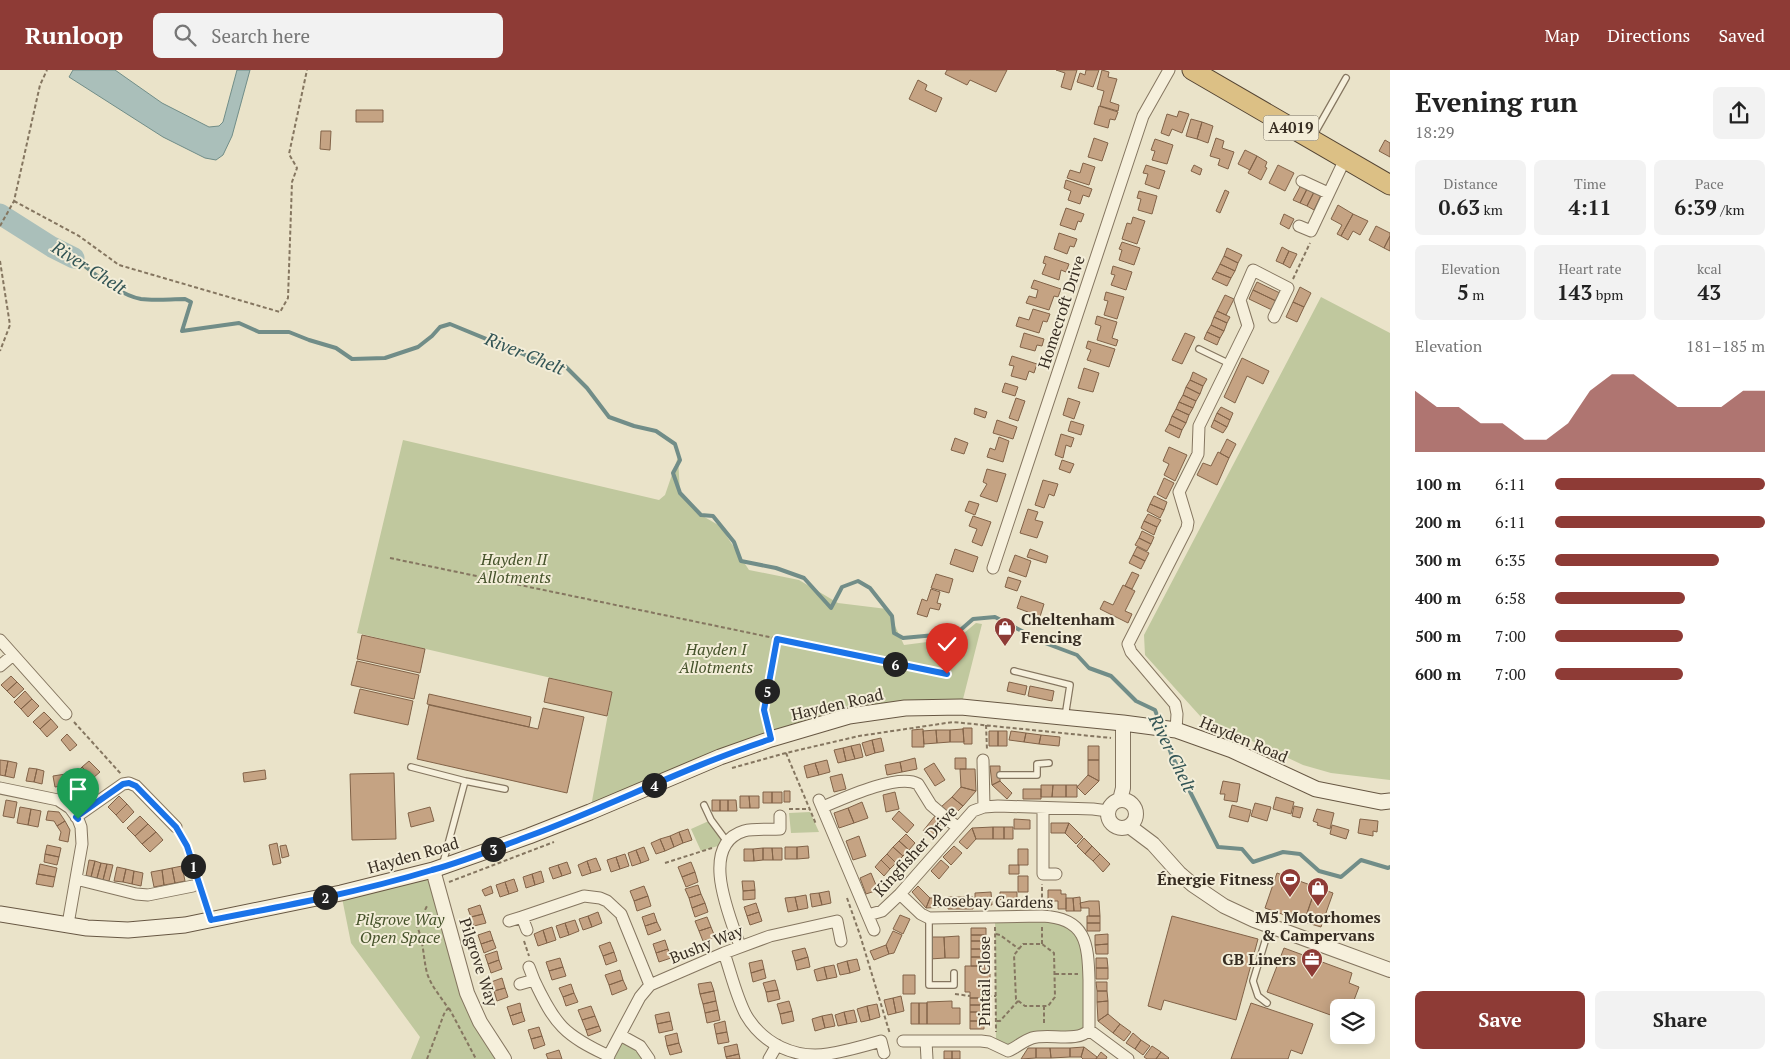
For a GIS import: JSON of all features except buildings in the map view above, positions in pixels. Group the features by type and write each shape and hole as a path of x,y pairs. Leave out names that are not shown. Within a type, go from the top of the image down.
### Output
{"highway":[{"name":"A4019","path":"1192,70 1390,185"}],"main road":[{"name":"Hayden Road","path":"0,914 87,928 128,930 185,925 341,893 438,868 555,826 720,757 771,739 849,716 905,708 961,707 1173,729 1232,750 1316,789 1390,802"}],"street":[{"name":"Homecroft Drive","path":"993,568 1142,116 1169,70"},
{"path":"1299,226 1311,231 1345,159"},
{"path":"1302,181 1328,193"},
{"path":"1173,729 1177,714 1175,704 1131,652 1128,644 1187,528 1188,522 1179,492 1198,454 1199,426 1248,326 1240,300 1254,270 1288,288 1274,317"},
{"path":"0,640 66,714"},
{"path":"0,666 13,655"},
{"path":"1120,800 1123,788 1122,723"},
{"name":"Kingfisher Drive","path":"983,760 987,776 984,807"},
{"name":"Kingfisher Drive","path":"874,930 821,803 886,784 909,780 918,784 930,805 958,828"},
{"path":"76,817 120,785 129,783 136,786 176,827"},
{"path":"0,788 58,800 70,808 76,817 82,835 68,924"},
{"path":"1120,800 1127,801 1136,810 1135,821 1123,828 1112,824 1109,820 1108,811 1113,804 1120,800"},
{"name":"Kingfisher Drive","path":"868,915 882,911 900,894 973,811 984,807 1093,809 1108,811"},
{"path":"1043,808 1043,874 1056,874"},
{"path":"740,946 719,874 720,858 728,843 745,831 780,829 780,816"},
{"path":"1129,826 1153,844 1179,873 1208,896 1239,913 1390,970"},
{"name":"Pilgrove Way","path":"438,868 437,886 467,993 480,1022 504,1059"},
{"path":"76,879 136,894 148,895 197,885"},
{"name":"Rosebay Gardens","path":"900,894 921,914 929,918 1042,916 1064,919 1070,922 1080,932 1087,946 1089,1030"},
{"path":"509,921 584,896 607,901 621,914 650,986 640,998 608,1058 583,1044 561,1026 548,1010 530,967"},
{"path":"522,917 527,930"},
{"name":"Bushy Way","path":"650,986 740,946 770,936 838,921 841,941"},
{"path":"724,953 746,1013 759,1032 777,1046 796,1053 812,1055 828,1054 881,1041 884,1053"},
{"path":"520,984 534,980"},
{"path":"904,1041 981,1041 996,1045 1008,1052 1019,1047 1030,1038 1080,1036 1089,1030 1128,1059"},
{"path":"620,1035 640,1046 649,1059"},
{"path":"926,1041 927,1059"},
{"path":"769,1059 777,1046"}],"lane":[{"path":"1311,140 1346,78"},
{"path":"1199,349 1230,364"},
{"path":"1014,671 1070,685 1065,717"},
{"path":"1000,776 1037,775 1037,764 1050,764"},
{"path":"411,767 505,789"},
{"path":"438,868 465,781"},
{"path":"704,805 711,820 728,843"},
{"path":"929,918 929,985 954,985 954,974"},
{"path":"1267,1003 1258,996 1253,981 1270,925"}],"path":[{"path":"0,226 14,202 40,85 47,70"},
{"path":"14,202 79,236 118,265 280,312 288,298 292,182 298,168 289,154 307,70"},
{"path":"0,261 10,325 0,351"},
{"path":"390,558 947,674"},
{"path":"771,739 764,710 777,639"},
{"path":"66,714 129,783"},
{"path":"725,770 859,736 953,722 1123,739"},
{"path":"983,760 987,760 986,724"},
{"path":"786,753 816,826"},
{"path":"780,816 780,809 809,809"},
{"path":"176,827 187,846 197,885 211,920"},
{"path":"476,1059 428,975 423,940 417,926 437,886 554,842"},
{"path":"664,863 728,843"},
{"path":"1042,944 1043,874"},
{"path":"844,890 860,935 891,1037"},
{"name":"Pintail Close","path":"996,917 996,1045"},
{"path":"527,930 523,936 530,960 530,967"},
{"path":"996,934 1000,934 1019,949"},
{"path":"1024,944 1042,944 1054,954 1056,997 1048,1006 1025,1006 1016,999 1014,955 1024,944"},
{"path":"1055,974 1089,974"},
{"path":"953,994 970,996"},
{"path":"981,996 996,996"},
{"path":"996,1021 1000,1021 1018,1000"},
{"path":"1044,1006 1044,1037"},
{"path":"427,1059 448,1008"}],"green space":[{"path":"1321,297 1390,333 1390,780 1331,773 1303,765 1201,717 1145,655 1144,635"},
{"path":"403,440 659,500 665,495 678,457 680,493 701,515 720,526 749,570 799,580 838,603 887,609 904,645 958,638 976,623 982,624 961,707 849,716 590,812 612,692 357,633"},
{"path":"810,812 819,832 791,833 789,813"},
{"path":"711,820 728,843 701,851 691,829"},
{"name":"Pilgrove Way Open Space","path":"433,870 467,993 504,1059 411,1059 420,1037 351,943 341,893"},
{"path":"1042,916 1080,932 1089,1030 1044,1037 1019,1047 996,1045 995,917"},
{"path":"620,1035 649,1059 607,1059"}],"water":[{"path":"73,70 115,70 162,103 209,127 219,126 223,122 237,70 250,70 232,136 223,155 216,160 205,158 163,137 69,77"}],"waterway":[{"name":"River Chelt","path":"0,214 52,247 74,258"},
{"name":"River Chelt","path":"74,258 106,282 132,297 152,300 185,299 191,302 182,331 239,323 259,332 289,332 336,348 352,359 385,358 418,347 440,327 450,324 547,364 565,366 587,388 609,417 656,431 675,444 680,460 673,473 680,493 701,515 713,516 734,542 741,561 776,568 804,578 831,608 842,587 858,581 870,588 892,616 894,633 903,638 957,633 973,619 995,617 1045,643 1077,655 1089,668 1111,676 1136,701 1155,710 1160,723"},
{"name":"River Chelt","path":"1163,732 1172,756 1218,847 1242,849 1253,862 1283,852 1300,854 1319,871 1341,877 1361,860 1390,867"}],"place":[{"name":"Cheltenham Fencing","path":"1005,647"},
{"name":"Énergie Fitness","path":"1290,898"},
{"name":"M5 Motorhomes & Campervans","path":"1318,907"},
{"name":"GB Liners","path":"1312,978"}],"route":[{"path":"78,819 76,817 123,784 129,783 136,786 176,827 187,846 211,920 341,893 433,870 529,836 720,757 771,739 764,710 777,639 947,674"}],"park label":[{"name":"Hayden II Allotments","path":"514,568"},
{"name":"Hayden I Allotments","path":"716,658"}]}
